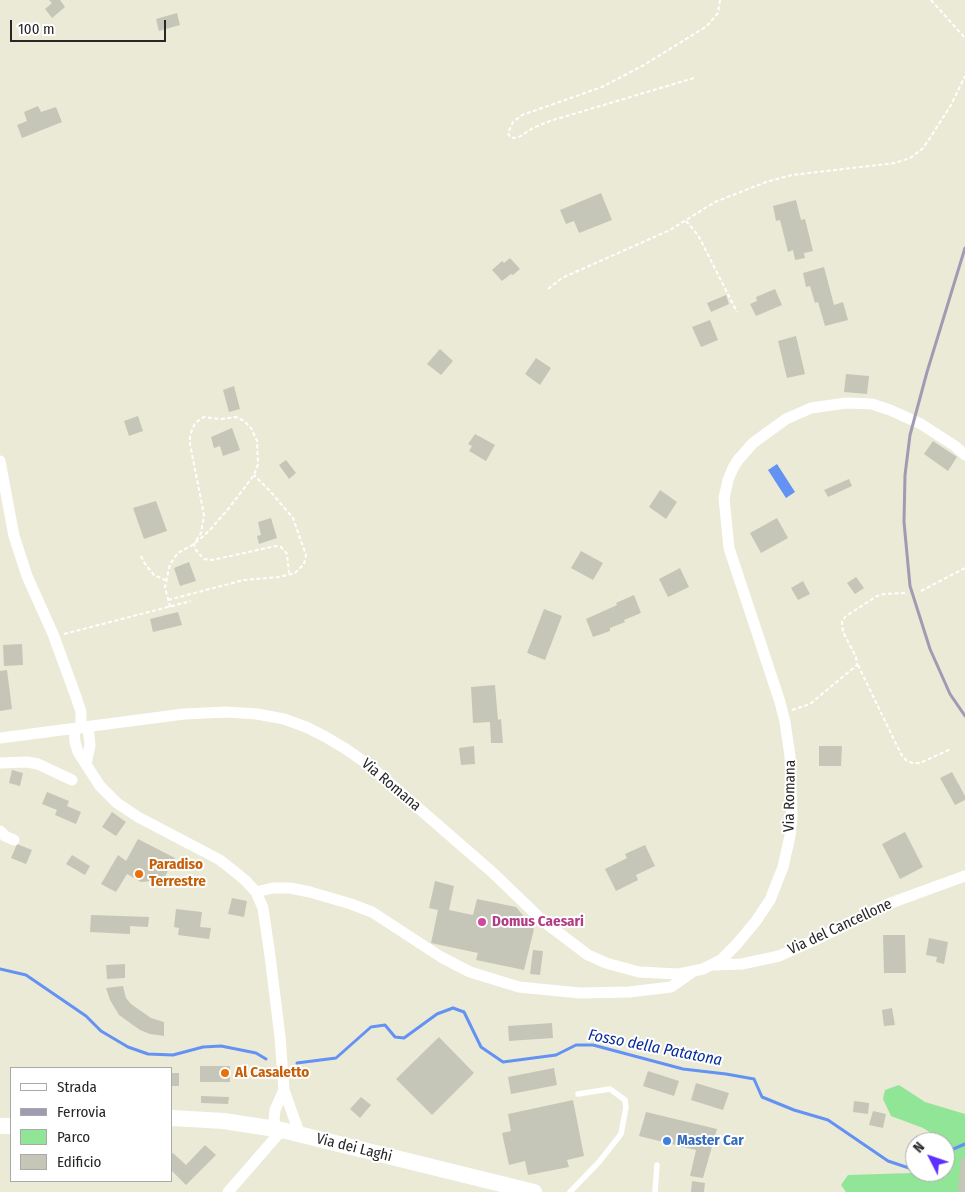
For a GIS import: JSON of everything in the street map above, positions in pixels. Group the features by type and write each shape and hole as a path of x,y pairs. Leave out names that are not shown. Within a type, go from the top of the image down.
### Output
{"main road":[{"name":"Via dei Laghi","path":"172,1118 224,1121 287,1128 534,1192"}],"street":[{"name":"Via Romana","path":"0,738 81,729 177,715 226,712 264,715 300,724 346,749 377,772 492,872 543,921 580,950 606,963 629,970 667,974 691,973 713,965 727,955 746,934 766,907 777,885 790,836 792,800 789,743 782,712 729,548 724,501 728,480 738,460 753,443 786,419 806,410 827,405 863,403 881,407 921,424 965,454"},
{"path":"0,461 14,536 27,576 54,636 81,712 81,729 77,749 100,786 122,807 220,860 245,880 256,892 263,908 284,1090 289,1101 287,1128 228,1192"},
{"path":"81,729 90,745 86,764"},
{"path":"0,763 27,762 38,764 72,780"},
{"path":"0,831 5,836 14,840"},
{"name":"Via del Cancellone","path":"713,965 742,964 779,956 888,904 965,876"},
{"path":"256,892 273,888 290,888 351,904 372,912 441,957 470,972 519,987 580,993 629,992 671,986 691,973"},
{"path":"284,1090 275,1110 274,1120 287,1128"},
{"path":"257,1126 275,1110"}],"lane":[{"path":"570,1192 599,1162 621,1134 626,1107 625,1100 610,1089 578,1094"},
{"path":"656,1192 658,1165"}],"path":[{"path":"694,78 550,121 518,137 514,138 508,133 509,127 513,122 522,116 596,90 644,65 707,26 718,13 720,0"},
{"path":"932,0 965,38"},
{"path":"548,289 562,278 655,237 727,196 775,179 805,173 895,163 910,158 922,149 928,141 951,105 965,76"},
{"path":"686,221 698,235 737,312"},
{"path":"170,606 166,580 170,564 178,553 194,544 209,531 254,475 258,464 257,440 244,421 236,417 221,419 204,417 195,423 190,434 190,444 204,515 201,533 194,544"},
{"path":"168,600 244,580 271,578 295,573 306,560 300,534 293,518 254,475"},
{"path":"194,544 200,556 204,559 212,560 276,546 281,547 287,554 289,573"},
{"path":"141,556 154,575 166,580"},
{"path":"921,591 965,568"},
{"path":"907,593 877,596 846,616 842,622 843,632 856,656 857,665 901,754 906,760 912,763 920,763 951,749"},
{"path":"54,636 190,601"},
{"path":"782,712 810,704 857,665"}],"green space":[{"path":"899,1085 925,1102 965,1114 965,1192 846,1192 841,1185 848,1175 905,1173 905,1182 955,1182 955,1132 929,1132 891,1116 883,1099 885,1090"}],"water":[{"path":"777,464 795,492 786,498 768,470"}],"building":[{"path":"49,0 60,0 65,7 52,18 45,9 52,3"},
{"path":"177,13 180,25 159,31 156,19"},
{"path":"38,106 41,112 56,107 62,122 22,138 17,125 27,121 24,112"},
{"path":"601,193 612,220 579,233 574,221 566,224 560,210"},
{"path":"796,200 801,220 805,219 813,251 804,253 805,258 795,260 793,250 788,252 780,220 776,221 773,206"},
{"path":"510,258 520,269 502,281 492,270 502,261 504,263"},
{"path":"824,267 834,305 843,302 848,320 825,326 818,302 815,303 810,286 806,287 803,273"},
{"path":"775,289 782,305 756,316 750,304 757,301 756,297"},
{"path":"726,295 729,304 711,312 707,303"},
{"path":"710,320 718,340 701,347 692,327"},
{"path":"796,336 805,374 787,378 778,341"},
{"path":"440,349 453,361 441,375 427,364"},
{"path":"536,358 551,368 540,385 525,374"},
{"path":"846,374 869,376 867,394 844,392"},
{"path":"234,386 240,409 229,412 223,390"},
{"path":"138,416 143,431 129,436 124,421"},
{"path":"232,428 240,450 223,456 220,446 214,448 211,437"},
{"path":"475,434 495,445 486,461 469,451 472,446 468,444"},
{"path":"933,441 957,457 948,471 924,454"},
{"path":"286,460 296,473 289,479 279,465"},
{"path":"849,479 852,486 828,497 824,490"},
{"path":"660,490 677,502 666,519 649,507"},
{"path":"156,501 167,531 144,539 133,508"},
{"path":"271,518 277,538 259,544 257,536 261,535 258,522"},
{"path":"777,518 788,538 761,553 750,533"},
{"path":"581,551 603,563 593,580 571,568"},
{"path":"189,562 196,581 180,586 174,568"},
{"path":"680,568 689,587 668,597 659,579"},
{"path":"856,577 864,588 855,594 847,583"},
{"path":"803,581 810,594 798,600 791,588"},
{"path":"634,595 641,613 610,628 610,631 593,637 586,619"},
{"path":"544,609 562,616 545,660 527,653"},
{"path":"178,612 182,625 153,632 150,619"},
{"path":"22,644 23,665 4,666 3,645"},
{"path":"7,670 12,709 0,711 0,671"},
{"path":"495,685 498,720 501,719 503,743 491,743 490,722 473,723 471,687"},
{"path":"474,746 475,764 461,765 459,748"},
{"path":"819,746 842,746 841,766 819,766"},
{"path":"12,770 23,773 20,786 9,783"},
{"path":"952,772 965,796 965,800 955,805 940,778"},
{"path":"47,792 69,801 67,806 81,812 76,824 55,815 57,810 42,804"},
{"path":"112,812 126,822 116,836 102,827"},
{"path":"905,832 923,867 900,879 882,844"},
{"path":"138,839 175,858 163,880 141,882 127,874 116,892 101,884 118,855 126,861"},
{"path":"17,844 32,850 26,864 11,858"},
{"path":"645,845 655,866 636,875 638,880 616,891 605,869 627,858 625,854"},
{"path":"72,855 90,866 85,875 66,864"},
{"name":"Domus Caesari","path":"435,881 454,886 449,910 473,915 477,899 516,907 534,929 524,970 476,960 478,953 431,943 438,910 429,908"},
{"path":"232,898 247,901 244,917 228,914"},
{"path":"176,909 202,912 200,927 211,928 209,939 178,935 179,928 174,927"},
{"path":"91,915 149,917 148,927 130,926 130,934 90,932"},
{"path":"883,935 905,935 906,973 884,973"},
{"path":"929,938 948,942 944,964 936,962 937,957 926,955"},
{"path":"533,950 543,951 540,975 530,974"},
{"path":"125,964 125,978 107,979 106,965"},
{"path":"123,986 126,998 131,1004 151,1018 164,1022 164,1036 140,1030 119,1015 110,1000 106,988"},
{"path":"892,1008 895,1025 884,1026 882,1010"},
{"path":"552,1023 553,1038 509,1041 508,1026"},
{"path":"439,1037 474,1073 432,1115 396,1079"},
{"path":"200,1066 230,1066 230,1082 200,1082"},
{"path":"554,1068 557,1085 511,1094 508,1077"},
{"path":"648,1071 679,1081 674,1096 643,1086"},
{"path":"172,1073 179,1073 179,1086 172,1086"},
{"path":"696,1083 729,1093 723,1110 691,1100"},
{"path":"201,1096 229,1097 228,1104 201,1103"},
{"path":"361,1097 371,1105 360,1118 350,1109"},
{"path":"573,1100 584,1156 567,1160 569,1167 528,1175 525,1161 509,1165 502,1133 511,1131 508,1114"},
{"path":"854,1101 869,1103 868,1114 853,1112"},
{"path":"873,1111 886,1114 883,1128 869,1125"},
{"path":"646,1112 717,1129 703,1178 690,1176 696,1150 639,1136"},
{"path":"205,1145 216,1155 186,1185 172,1171 172,1154 186,1165"},
{"path":"961,1158 965,1158 965,1192 958,1192"},
{"path":"692,1181 705,1183 704,1192 691,1192"}],"waterway":[{"name":"Fosso della Patatona","path":"0,969 26,975 86,1016 101,1031 128,1047 148,1054 173,1055 203,1047 221,1046 256,1053 266,1059"},
{"name":"Fosso della Patatona","path":"297,1063 336,1058 371,1027 385,1025 395,1037 404,1038 437,1014 453,1008 464,1012 481,1047 503,1062 556,1055 576,1045 593,1045 683,1069 754,1079 762,1097 794,1110 828,1120 888,1161 905,1167"},
{"name":"Fosso della Patatona","path":"955,1148 965,1144"}],"railway":[{"path":"965,248 910,435 905,475 904,522 910,586 930,649 950,694 965,716"}],"place":[{"name":"Paradiso Terrestre","path":"139,874"},
{"name":"Domus Caesari","path":"482,922"},
{"name":"Al Casaletto","path":"225,1073"},
{"name":"Master Car","path":"667,1141"}]}
